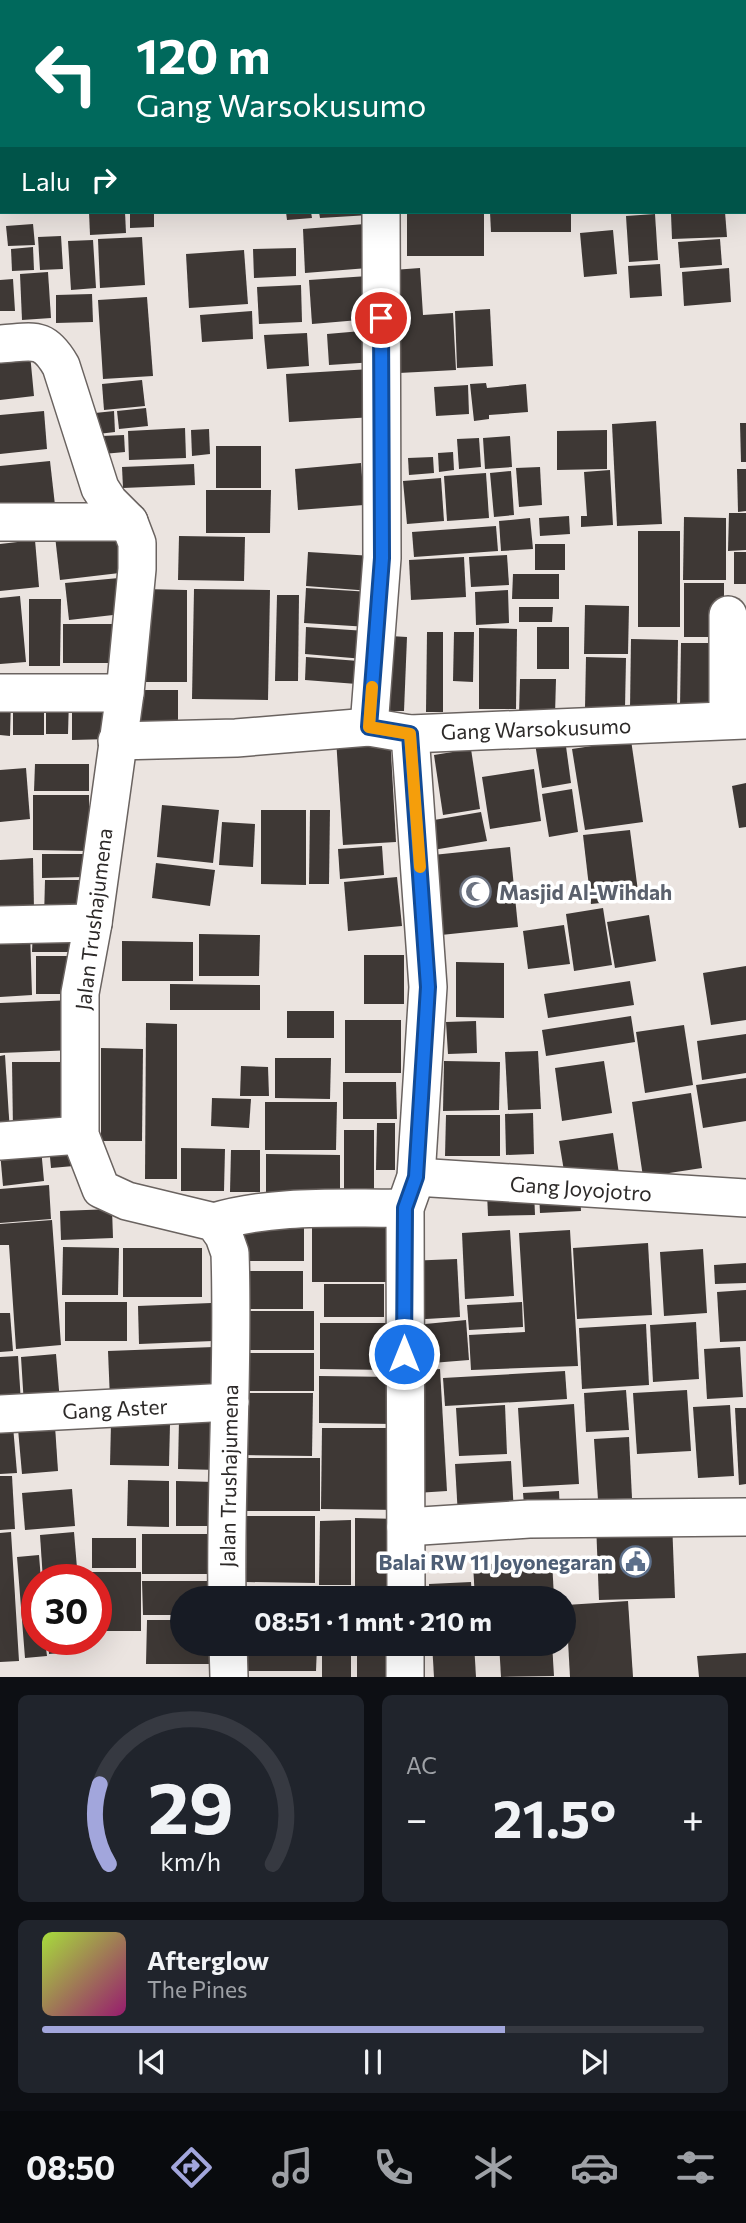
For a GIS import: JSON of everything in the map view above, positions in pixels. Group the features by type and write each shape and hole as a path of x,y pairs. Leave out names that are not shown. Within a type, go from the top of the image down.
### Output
{"street":[{"path":"369,727 382,558 381,214"},
{"name":"Jalan Trushajumena","path":"0,344 38,342 52,350 61,366 100,488 109,502 129,522 137,543 138,569 125,693 93,923 80,993 80,1135 101,1189 127,1201 214,1222 224,1236 230,1253 227,1586"},
{"path":"0,522 129,522"},
{"path":"728,615 737,720"},
{"path":"0,693 125,693"},
{"name":"Gang Warsokusumo","path":"117,741 236,738 369,727 410,734 737,720"},
{"path":"406,1586 403,1329 410,1192 428,987 410,734"},
{"path":"0,925 93,923"},
{"path":"0,1141 80,1135"},
{"name":"Gang Joyojotro","path":"214,1222 238,1215 410,1192 746,1198"},
{"name":"Gang Aster","path":"0,1414 230,1402"},
{"path":"406,1527 529,1519 746,1517"},
{"path":"228,1656 229,1677"},
{"path":"405,1656 405,1677"}],"building":[{"path":"89,214 125,214 126,233 90,235"},
{"path":"130,214 154,214 154,227 130,228"},
{"path":"286,214 311,214 312,218 287,220"},
{"path":"319,214 370,215 320,218"},
{"path":"407,214 484,214 484,256 407,256"},
{"path":"490,214 571,214 571,232 491,232"},
{"path":"655,214 658,260 629,262 626,216"},
{"path":"671,214 725,214 727,237 672,239"},
{"path":"33,224 35,245 8,246 6,226"},
{"path":"365,224 368,268 305,273 303,229"},
{"path":"613,230 617,274 584,277 580,233"},
{"path":"61,236 63,269 40,270 38,237"},
{"path":"142,237 145,285 100,288 98,239"},
{"path":"720,239 722,265 680,268 678,242"},
{"path":"93,240 96,288 71,290 68,241"},
{"path":"33,247 34,270 12,271 11,249"},
{"path":"296,248 296,276 254,278 253,249"},
{"path":"244,250 248,304 189,308 186,254"},
{"path":"660,264 662,296 630,298 628,266"},
{"path":"420,268 423,315 453,313 456,370 399,373 393,270"},
{"path":"729,268 731,302 684,306 682,272"},
{"path":"48,272 51,318 22,320 20,274"},
{"path":"368,276 371,319 312,324 309,280"},
{"path":"13,279 15,311 0,311 0,280"},
{"path":"301,285 302,322 259,324 257,287"},
{"path":"92,294 93,322 56,323 56,295"},
{"path":"147,297 153,376 103,379 98,300"},
{"path":"490,309 493,366 457,368 455,311"},
{"path":"252,311 253,339 202,342 200,315"},
{"path":"373,330 375,362 329,365 327,334"},
{"path":"307,333 309,366 267,369 264,335"},
{"path":"30,354 34,396 0,400 0,357"},
{"path":"371,369 374,417 289,422 286,374"},
{"path":"142,380 145,406 104,410 102,384"},
{"path":"486,383 487,388 526,384 528,412 489,415 489,419 474,421 470,384"},
{"path":"468,385 469,414 436,416 434,387"},
{"path":"146,408 148,426 119,429 117,411"},
{"path":"44,411 47,449 0,454 0,415"},
{"path":"114,411 115,432 98,434 95,413"},
{"path":"656,421 662,524 617,526 612,424"},
{"path":"740,423 746,423 746,462 741,462"},
{"path":"185,428 186,458 129,460 128,431"},
{"path":"209,429 210,454 192,456 191,430"},
{"path":"607,430 607,469 557,470 557,431"},
{"path":"124,435 125,452 103,454 102,436"},
{"path":"510,436 512,467 485,469 483,438"},
{"path":"479,438 481,467 459,469 457,439"},
{"path":"216,446 261,446 261,488 216,488"},
{"path":"453,452 454,470 439,472 438,453"},
{"path":"433,457 434,473 409,475 408,458"},
{"path":"50,461 56,514 0,519 0,466"},
{"path":"361,463 364,505 298,510 295,469"},
{"path":"194,464 195,485 123,488 122,467"},
{"path":"540,467 542,505 519,507 516,468"},
{"path":"737,469 746,469 746,511 738,512"},
{"path":"610,470 613,525 581,527 581,516 587,516 584,472"},
{"path":"511,471 514,515 494,517 490,473"},
{"path":"486,473 489,518 447,521 444,476"},
{"path":"441,478 444,521 407,524 403,481"},
{"path":"206,490 271,490 270,533 206,533"},
{"path":"729,513 746,513 746,550 728,551"},
{"path":"569,516 570,534 540,536 539,518"},
{"path":"684,517 726,518 726,580 683,580"},
{"path":"530,518 533,549 501,551 499,521"},
{"path":"496,526 498,551 414,557 412,532"},
{"path":"123,528 128,572 60,580 55,536"},
{"path":"638,531 680,531 680,627 638,627"},
{"path":"179,536 245,537 244,581 178,580"},
{"path":"35,540 39,587 0,591 0,544"},
{"path":"535,544 565,544 565,570 535,570"},
{"path":"308,552 373,556 371,591 306,586"},
{"path":"734,552 746,552 746,584 734,584"},
{"path":"507,555 509,585 471,587 469,557"},
{"path":"464,557 466,597 411,600 409,560"},
{"path":"513,574 559,574 559,599 512,599"},
{"path":"119,578 122,614 69,620 65,583"},
{"path":"684,583 724,583 724,637 684,637"},
{"path":"306,588 371,592 369,627 304,623"},
{"path":"144,589 187,590 187,682 143,682"},
{"path":"194,589 270,590 268,700 192,699"},
{"path":"508,590 509,623 476,625 475,592"},
{"path":"277,595 299,595 298,681 275,681"},
{"path":"20,596 26,662 0,664 0,598"},
{"path":"29,599 61,599 60,666 29,666"},
{"path":"585,605 629,606 628,654 584,654"},
{"path":"519,607 553,607 552,622 519,622"},
{"path":"63,624 122,624 121,663 63,663"},
{"path":"306,627 366,631 364,659 305,654"},
{"path":"537,627 569,627 569,669 537,669"},
{"path":"479,628 517,629 516,709 479,709"},
{"path":"427,632 443,632 443,712 426,712"},
{"path":"454,632 474,632 473,682 453,681"},
{"path":"390,636 407,637 404,711 387,711"},
{"path":"631,639 678,640 677,709 630,709"},
{"path":"681,643 724,643 722,708 680,708"},
{"path":"306,657 359,661 357,684 305,680"},
{"path":"586,657 626,658 625,708 585,708"},
{"path":"520,679 556,679 555,715 519,715"},
{"path":"139,690 178,690 178,732 139,732"},
{"path":"72,696 111,697 110,739 72,740"},
{"path":"13,698 44,699 44,735 13,735"},
{"path":"46,699 69,699 68,734 46,734"},
{"path":"0,700 11,700 10,736 0,735"},
{"path":"390,735 396,842 343,845 336,739"},
{"path":"565,739 571,783 542,788 535,743"},
{"path":"631,740 643,822 585,830 572,749"},
{"path":"471,749 480,809 443,815 434,755"},
{"path":"35,764 89,764 89,791 34,791"},
{"path":"26,768 30,819 0,822 0,770"},
{"path":"534,769 541,821 490,829 482,777"},
{"path":"746,783 746,827 739,828 732,786"},
{"path":"572,789 578,832 549,837 542,794"},
{"path":"33,795 89,795 89,851 33,850"},
{"path":"162,805 219,810 213,863 157,857"},
{"path":"261,810 306,810 306,885 261,884"},
{"path":"310,810 330,810 329,884 309,884"},
{"path":"481,812 487,841 433,850 428,821"},
{"path":"222,822 255,824 253,867 219,865"},
{"path":"630,830 639,899 591,904 583,835"},
{"path":"382,846 384,875 340,879 338,849"},
{"name":"Masjid Al-Wihdah","path":"510,847 518,927 441,935 433,855"},
{"path":"42,854 83,854 84,877 42,878"},
{"path":"33,858 34,909 0,911 0,860"},
{"path":"156,863 215,870 210,906 152,898"},
{"path":"397,877 402,926 348,931 344,882"},
{"path":"45,880 86,880 86,918 44,918"},
{"path":"603,908 612,965 574,971 566,914"},
{"path":"649,915 656,961 615,968 607,922"},
{"path":"564,925 570,964 528,969 523,931"},
{"path":"33,930 81,930 81,952 32,952"},
{"path":"30,932 32,995 0,997 0,934"},
{"path":"199,934 260,935 259,976 199,976"},
{"path":"122,941 193,942 193,981 122,981"},
{"path":"364,955 404,955 404,1004 364,1004"},
{"path":"36,956 77,956 77,994 36,994"},
{"path":"456,962 504,963 504,1018 456,1017"},
{"path":"746,966 746,1020 711,1025 703,973"},
{"path":"630,981 634,1005 548,1018 544,994"},
{"path":"170,984 260,985 260,1010 170,1010"},
{"path":"74,1000 75,1050 0,1053 0,1003"},
{"path":"287,1011 334,1011 334,1038 287,1038"},
{"path":"631,1016 635,1042 546,1056 542,1030"},
{"path":"345,1020 401,1020 401,1073 345,1073"},
{"path":"476,1021 477,1053 448,1054 446,1022"},
{"path":"146,1023 177,1024 177,1179 145,1179"},
{"path":"684,1025 693,1085 645,1093 636,1032"},
{"path":"746,1034 746,1073 702,1080 697,1041"},
{"path":"101,1048 143,1049 142,1141 101,1141"},
{"path":"538,1051 541,1109 508,1110 505,1052"},
{"path":"5,1055 10,1133 0,1134 0,1056"},
{"path":"275,1058 331,1058 330,1099 275,1098"},
{"path":"444,1061 500,1062 499,1110 443,1111"},
{"path":"604,1061 612,1113 562,1121 555,1068"},
{"path":"12,1062 66,1062 67,1129 13,1130"},
{"path":"241,1066 268,1067 269,1096 240,1096"},
{"path":"746,1078 746,1121 703,1128 696,1085"},
{"path":"343,1082 396,1082 397,1119 343,1119"},
{"path":"691,1093 702,1168 643,1177 632,1102"},
{"path":"212,1098 251,1099 249,1128 211,1126"},
{"path":"265,1102 337,1102 336,1150 265,1150"},
{"path":"533,1113 534,1154 506,1155 505,1114"},
{"path":"446,1115 500,1115 500,1156 445,1156"},
{"path":"377,1123 395,1123 395,1170 376,1170"},
{"path":"344,1130 374,1130 374,1200 344,1199"},
{"path":"613,1133 619,1174 566,1183 559,1141"},
{"path":"72,1144 74,1166 51,1168 49,1146"},
{"path":"41,1148 44,1181 3,1186 0,1152"},
{"path":"181,1148 225,1149 224,1191 181,1191"},
{"path":"231,1150 260,1150 260,1192 230,1192"},
{"path":"266,1154 340,1155 340,1197 266,1197"},
{"path":"49,1185 51,1219 0,1223 0,1189"},
{"path":"580,1190 581,1211 540,1213 539,1192"},
{"path":"534,1191 535,1215 488,1216 487,1193"},
{"path":"112,1209 113,1238 61,1240 60,1211"},
{"path":"312,1213 388,1213 388,1282 312,1282"},
{"path":"52,1220 61,1345 16,1349 9,1245 0,1245 0,1224"},
{"path":"237,1226 304,1226 304,1261 237,1261"},
{"path":"510,1230 514,1296 465,1299 462,1233"},
{"path":"570,1230 578,1366 471,1370 469,1335 525,1332 519,1233"},
{"path":"648,1243 652,1315 577,1319 573,1248"},
{"path":"63,1247 119,1248 118,1295 62,1295"},
{"path":"123,1248 202,1248 202,1297 123,1297"},
{"path":"703,1249 707,1313 664,1316 660,1252"},
{"path":"457,1259 460,1317 409,1320 406,1261"},
{"path":"746,1263 746,1283 715,1284 714,1265"},
{"path":"240,1271 303,1271 303,1309 240,1309"},
{"path":"324,1284 384,1284 384,1317 324,1317"},
{"path":"746,1290 746,1341 720,1342 717,1292"},
{"path":"65,1302 127,1302 127,1341 65,1341"},
{"path":"522,1302 523,1327 469,1330 467,1305"},
{"path":"211,1303 213,1341 139,1344 138,1306"},
{"path":"234,1311 314,1311 314,1350 234,1350"},
{"path":"0,1313 10,1313 13,1351 0,1352"},
{"path":"466,1320 469,1360 407,1365 405,1326"},
{"path":"696,1322 699,1379 653,1382 650,1325"},
{"path":"320,1323 389,1323 389,1370 320,1369"},
{"path":"646,1324 649,1385 582,1389 579,1328"},
{"path":"214,1347 216,1396 110,1400 108,1351"},
{"path":"740,1347 743,1397 707,1399 704,1349"},
{"path":"239,1353 314,1353 314,1391 239,1391"},
{"path":"56,1354 60,1402 24,1405 21,1357"},
{"path":"18,1356 21,1403 0,1404 0,1357"},
{"path":"440,1369 447,1491 416,1493 409,1371"},
{"path":"565,1371 567,1399 445,1406 443,1378"},
{"path":"319,1376 395,1377 395,1424 319,1423"},
{"path":"626,1390 629,1430 586,1432 584,1393"},
{"path":"687,1390 691,1451 637,1454 633,1393"},
{"path":"243,1393 313,1393 312,1456 242,1455"},
{"path":"574,1404 579,1484 523,1487 518,1408"},
{"path":"505,1405 507,1454 459,1456 456,1408"},
{"path":"730,1405 734,1476 698,1478 693,1407"},
{"path":"735,1408 746,1408 746,1484 739,1485"},
{"path":"179,1420 221,1421 219,1470 178,1469"},
{"path":"111,1423 170,1424 169,1466 110,1465"},
{"path":"13,1426 17,1473 0,1474 0,1427"},
{"path":"55,1426 58,1471 22,1474 18,1429"},
{"path":"322,1428 401,1428 401,1510 321,1509"},
{"path":"629,1437 632,1498 598,1500 594,1439"},
{"path":"239,1458 320,1458 320,1511 239,1511"},
{"path":"511,1461 514,1513 458,1516 455,1464"},
{"path":"0,1476 12,1476 15,1529 0,1530"},
{"path":"128,1480 169,1481 169,1527 127,1526"},
{"path":"176,1481 215,1482 214,1526 176,1526"},
{"path":"72,1489 75,1526 25,1530 22,1493"},
{"path":"559,1491 560,1515 525,1517 523,1493"},
{"path":"247,1516 315,1516 315,1583 246,1582"},
{"path":"355,1518 401,1519 401,1586 355,1586"},
{"path":"351,1520 351,1585 319,1585 320,1521"},
{"name":"Balai RW 11 Joyonegaran","path":"672,1521 675,1598 599,1600 596,1523"},
{"path":"11,1532 19,1661 0,1662 0,1533"},
{"path":"74,1532 77,1564 42,1564 40,1535"},
{"path":"142,1534 214,1534 214,1574 142,1574"},
{"path":"92,1538 136,1538 136,1568 112,1568 112,1564 92,1564"},
{"path":"39,1555 40,1564 21,1564 21,1608 17,1557"},
{"path":"552,1560 553,1586 474,1586 473,1565"},
{"path":"112,1572 141,1572 141,1631 112,1631"},
{"path":"142,1581 216,1581 216,1586 170,1586 170,1615 143,1615"},
{"path":"471,1582 471,1586 429,1586"},
{"path":"628,1601 633,1677 570,1677 569,1656 576,1656 576,1604"},
{"path":"147,1620 170,1620 170,1656 215,1656 215,1664 146,1664"},
{"path":"746,1653 746,1677 699,1677 697,1656"},
{"path":"25,1655 47,1656 25,1658"},
{"path":"243,1656 317,1656 316,1671 243,1671"},
{"path":"322,1656 351,1656 351,1677 322,1677"},
{"path":"357,1656 390,1656 389,1677 357,1677"},
{"path":"433,1656 475,1656 476,1677 434,1677"},
{"path":"500,1656 553,1656 554,1676 501,1677"}],"slow traffic":[{"path":"372,687 369,727 410,734 420,867"}],"place":[{"name":"Masjid Al-Wihdah","path":"476,891"},
{"name":"Balai RW 11 Joyonegaran","path":"636,1561"}],"route":[{"path":"381,318 382,558 369,727 410,734 428,987 416,1177 405,1208 404,1354"}]}
